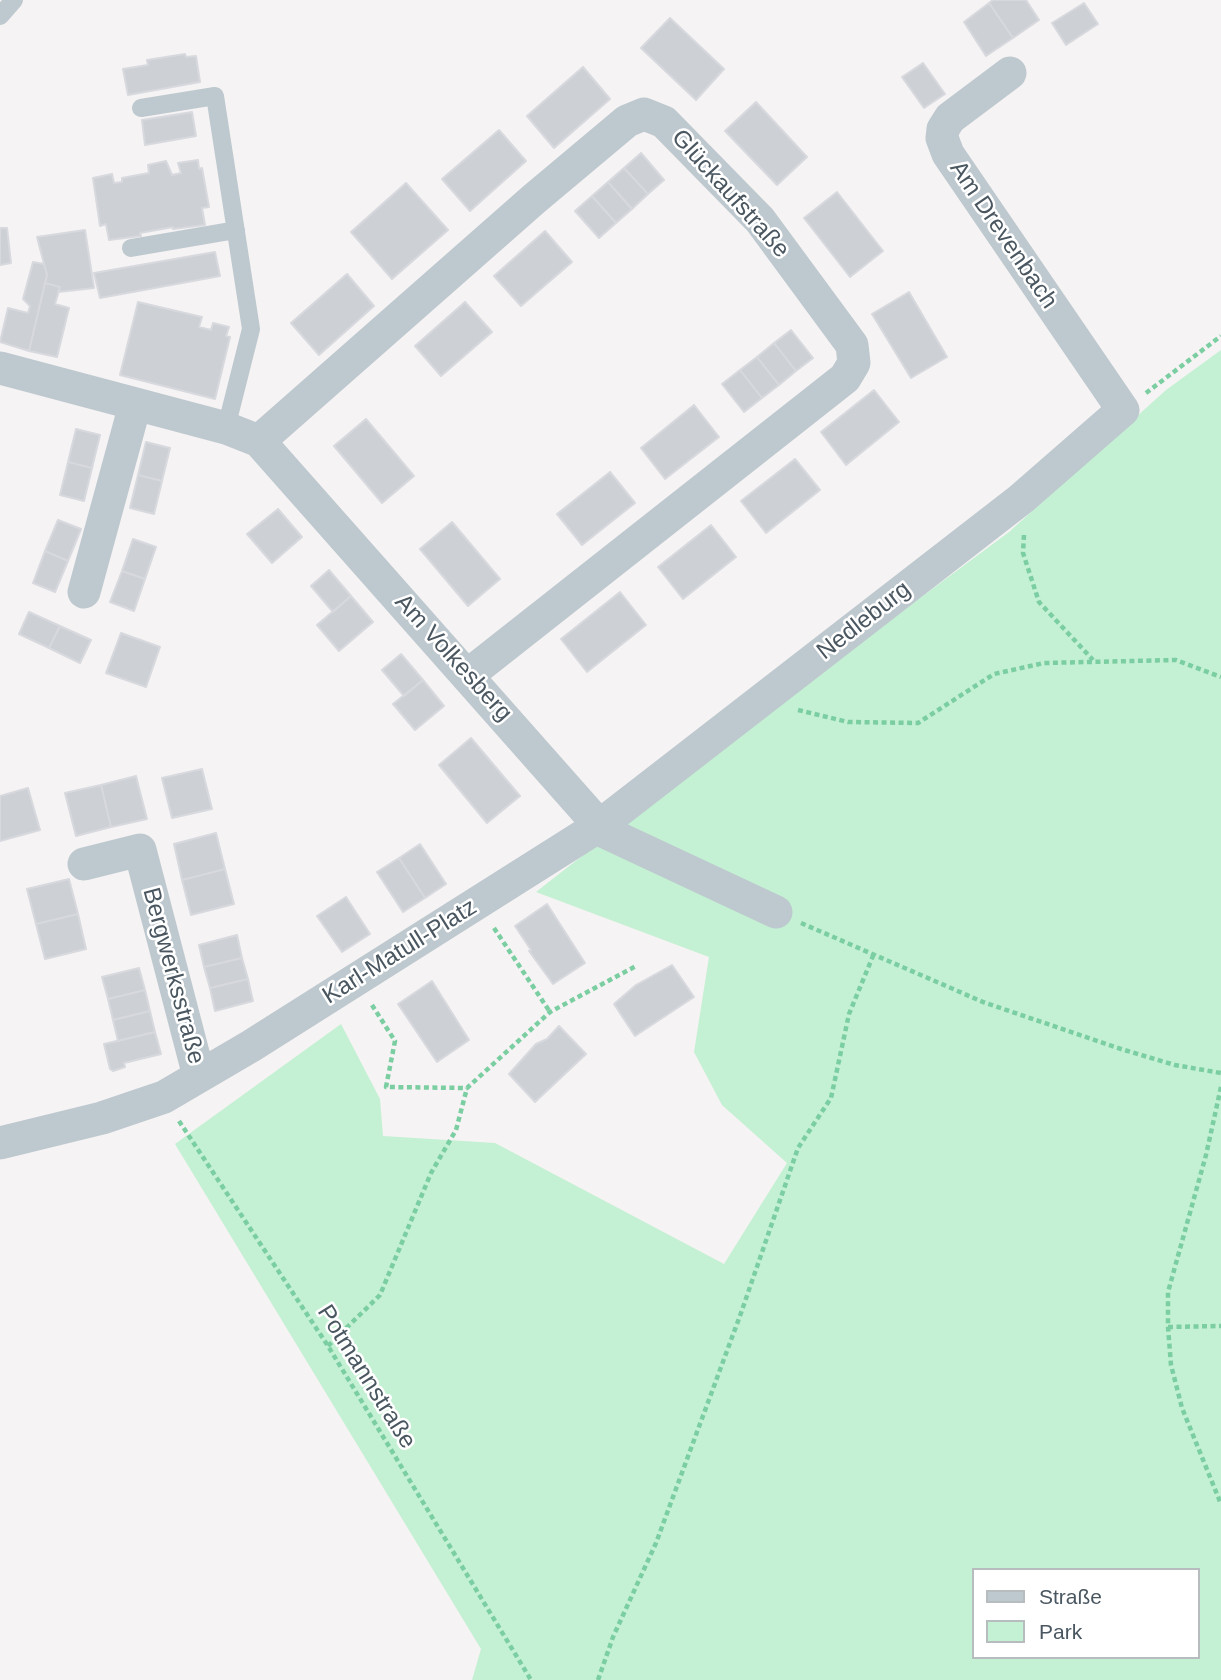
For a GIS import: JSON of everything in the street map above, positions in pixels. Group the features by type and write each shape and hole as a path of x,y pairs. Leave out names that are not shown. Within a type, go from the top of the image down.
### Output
{"street":[{"name":"Am Drevenbach","path":"1010,73 950,118 943,129 942,138 948,154 1122,410"},
{"name":"Glückaufstraße","path":"259,441 534,199 627,121 644,114 664,122 760,220 852,345 854,363 845,378 468,675"},
{"name":"Am Volkesberg","path":"0,368 226,428 259,441 605,832 776,912"},
{"path":"85,592 135,405"},
{"name":"Nedleburg","path":"599,826 1021,499 1122,410"},
{"name":"Karl-Matull-Platz","path":"199,1076 599,826"},
{"name":"Bergwerksstraße","path":"0,1143 102,1118 164,1097 199,1076 140,850 84,864"}],"lane":[{"path":"0,16 14,0"},
{"path":"141,108 215,96 251,329 226,428"},
{"path":"131,248 236,230"}],"path":[{"path":"1122,410 1221,336"},
{"path":"1021,499 1027,508 1023,553 1039,602 1093,661"},
{"path":"771,693 789,708 848,722 918,723 994,674 1044,663 1176,660 1221,677"},
{"path":"477,903 550,1012"},
{"path":"776,912 983,1002 1175,1065 1221,1073"},
{"path":"598,1680 612,1637 656,1543 741,1313 798,1148 831,1098 849,1014 873,956"},
{"path":"328,1346 380,1295 431,1173 456,1130 467,1088 550,1012 636,966"},
{"path":"356,980 395,1041 386,1087 467,1088"},
{"path":"1221,1087 1206,1155 1168,1292 1167,1327 1171,1365 1182,1408 1221,1504"},
{"name":"Potmannstraße","path":"164,1097 328,1346 531,1680"},
{"path":"1167,1327 1221,1326"}],"green space":[{"path":"1221,350 1221,1680 472,1680 481,1649 175,1144 341,1024 380,1099 383,1136 495,1143 724,1264 787,1163 722,1105 694,1052 709,957 536,892 761,716 1009,532 1166,390"}],"building":[{"path":"993,0 1026,0 1039,20 1013,38 989,3"},
{"path":"989,3 1013,38 986,56 964,22"},
{"path":"1084,3 1098,24 1066,45 1052,23"},
{"path":"670,18 724,69 696,100 641,48"},
{"path":"185,54 186,57 196,56 200,82 128,95 123,69 148,65 147,60"},
{"path":"923,63 945,94 924,108 902,77"},
{"path":"583,67 610,99 554,148 527,116"},
{"path":"756,102 807,157 777,185 725,131"},
{"path":"192,112 196,136 145,145 142,120"},
{"path":"499,130 526,161 470,211 442,179"},
{"path":"641,153 664,180 648,194 624,168"},
{"path":"198,160 209,207 202,208 205,225 173,227 140,233 141,236 109,240 106,224 100,226 93,178 112,174 114,183 122,182 122,178 149,173 148,165 166,161 172,175 181,173 178,163"},
{"path":"624,168 648,194 632,209 608,182"},
{"path":"608,182 632,209 616,223 592,196"},
{"path":"406,183 448,230 392,279 351,232"},
{"path":"837,192 883,251 850,277 804,218"},
{"path":"592,196 616,223 599,238 575,211"},
{"path":"0,228 7,228 11,263 0,265"},
{"path":"85,230 94,288 58,292 60,287 45,283 47,275 37,237"},
{"path":"545,231 572,262 521,306 494,276"},
{"path":"215,252 220,276 100,298 94,273"},
{"path":"33,262 44,264 47,275 29,351 0,342 8,308 28,313 30,306 23,299"},
{"path":"347,274 374,306 319,355 291,323"},
{"path":"45,283 60,287 55,304 69,308 57,357 29,351"},
{"path":"909,292 947,357 911,378 872,314"},
{"path":"138,302 202,317 199,327 211,330 213,323 229,327 226,336 230,337 215,399 120,375"},
{"path":"465,302 492,332 441,376 415,346"},
{"path":"791,330 813,358 796,371 774,343"},
{"path":"774,343 796,371 779,385 757,357"},
{"path":"757,357 779,385 762,398 740,370"},
{"path":"740,370 762,398 744,412 722,384"},
{"path":"874,390 899,422 846,465 821,432"},
{"path":"694,405 719,437 665,479 641,448"},
{"path":"366,419 414,476 382,503 334,446"},
{"path":"76,429 100,435 92,468 68,462"},
{"path":"146,442 170,448 162,481 138,475"},
{"path":"795,459 820,490 766,533 741,501"},
{"path":"68,462 92,468 84,501 60,495"},
{"path":"610,472 635,503 582,545 557,514"},
{"path":"138,475 162,481 154,514 130,508"},
{"path":"278,509 302,537 272,563 247,534"},
{"path":"58,520 81,529 68,561 45,551"},
{"path":"452,522 500,579 468,606 420,549"},
{"path":"711,525 736,557 683,599 658,567"},
{"path":"133,539 156,547 145,579 122,571"},
{"path":"45,551 68,561 55,592 33,583"},
{"path":"329,570 351,596 333,612 311,586"},
{"path":"122,571 145,579 134,611 110,602"},
{"path":"620,592 646,625 587,672 561,639"},
{"path":"351,596 373,622 339,651 317,625"},
{"path":"29,612 60,626 49,648 19,634"},
{"path":"60,626 91,640 80,663 49,648"},
{"path":"121,633 160,647 146,687 106,673"},
{"path":"401,654 423,680 404,696 382,670"},
{"path":"423,680 444,706 415,730 393,704"},
{"path":"471,738 520,796 487,823 439,765"},
{"path":"202,769 212,809 172,818 162,778"},
{"path":"136,776 147,819 111,827 101,785"},
{"path":"101,785 111,827 76,836 65,793"},
{"path":"28,788 40,830 0,841 0,796"},
{"path":"216,833 225,869 182,880 174,844"},
{"path":"420,844 446,884 425,898 399,858"},
{"path":"399,858 425,898 403,912 377,872"},
{"path":"225,869 234,904 191,915 182,880"},
{"path":"69,879 78,914 36,924 27,889"},
{"path":"346,897 370,934 342,952 317,916"},
{"path":"547,904 585,963 553,984 515,926"},
{"path":"78,914 86,949 45,959 36,924"},
{"path":"237,935 242,958 204,967 199,945"},
{"path":"242,958 248,979 210,988 204,967"},
{"path":"672,965 694,997 635,1036 614,1004 636,985"},
{"path":"139,968 145,990 108,999 102,977"},
{"path":"248,979 253,1001 215,1011 210,988"},
{"path":"432,981 469,1040 437,1062 398,1004"},
{"path":"145,990 150,1011 113,1020 108,999"},
{"path":"150,1011 155,1032 118,1041 113,1020"},
{"path":"559,1026 586,1054 535,1102 509,1074 536,1044 547,1039"},
{"path":"155,1032 161,1054 124,1063 125,1067 113,1071 110,1069 104,1044"}]}
